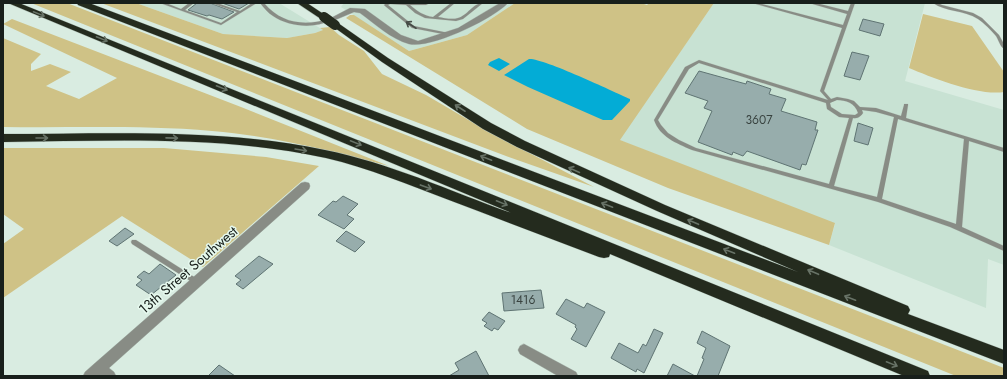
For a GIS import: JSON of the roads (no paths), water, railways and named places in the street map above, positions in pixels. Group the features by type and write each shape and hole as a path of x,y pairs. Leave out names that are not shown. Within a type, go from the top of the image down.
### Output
{"highway":[{"path":"12,3 367,147 922,376"},
{"path":"81,3 1004,357"},
{"path":"301,3 324,17 335,21 385,60 487,126 547,157 661,208 1004,352"},
{"path":"3,138 126,137 184,139 263,144 326,154 376,168 862,351"}],"street":[{"path":"335,21 353,10 362,11 398,37 410,42 421,42 466,28 504,3"},
{"name":"13th Street Southwest","path":"99,373 197,282 305,186"},
{"path":"524,350 571,376"}],"lane":[{"path":"162,3 220,24 255,3"},
{"path":"172,7 177,3"},
{"path":"182,10 192,3"},
{"path":"213,3 240,12"},
{"path":"262,3 281,18 296,23 317,24 335,21"},
{"path":"428,3 389,3 386,5 413,27 448,34"},
{"path":"407,3 416,12 426,17 461,19 481,3"},
{"path":"434,18 453,3"},
{"path":"754,3 845,27"},
{"path":"811,3 850,13"},
{"path":"807,95 814,95 822,91 853,4 846,3"},
{"path":"936,3 941,6 972,14 982,19 998,36 1004,48"},
{"path":"822,91 829,101 829,108 832,111 841,116 852,118 861,113 859,108 854,103 843,99 829,101 699,61 687,68 656,120 662,131 694,149 879,200 959,228 1004,249"},
{"path":"902,119 906,105"},
{"path":"859,108 867,108 1004,150"},
{"path":"879,200 896,117"},
{"path":"831,187 852,118"},
{"path":"959,228 967,139"},
{"path":"134,242 197,282"}],"water":[{"path":"499,58 510,64 499,71 488,65 490,62"},
{"path":"529,59 537,60 562,69 630,99 630,101 612,120 603,120 504,75"}]}
